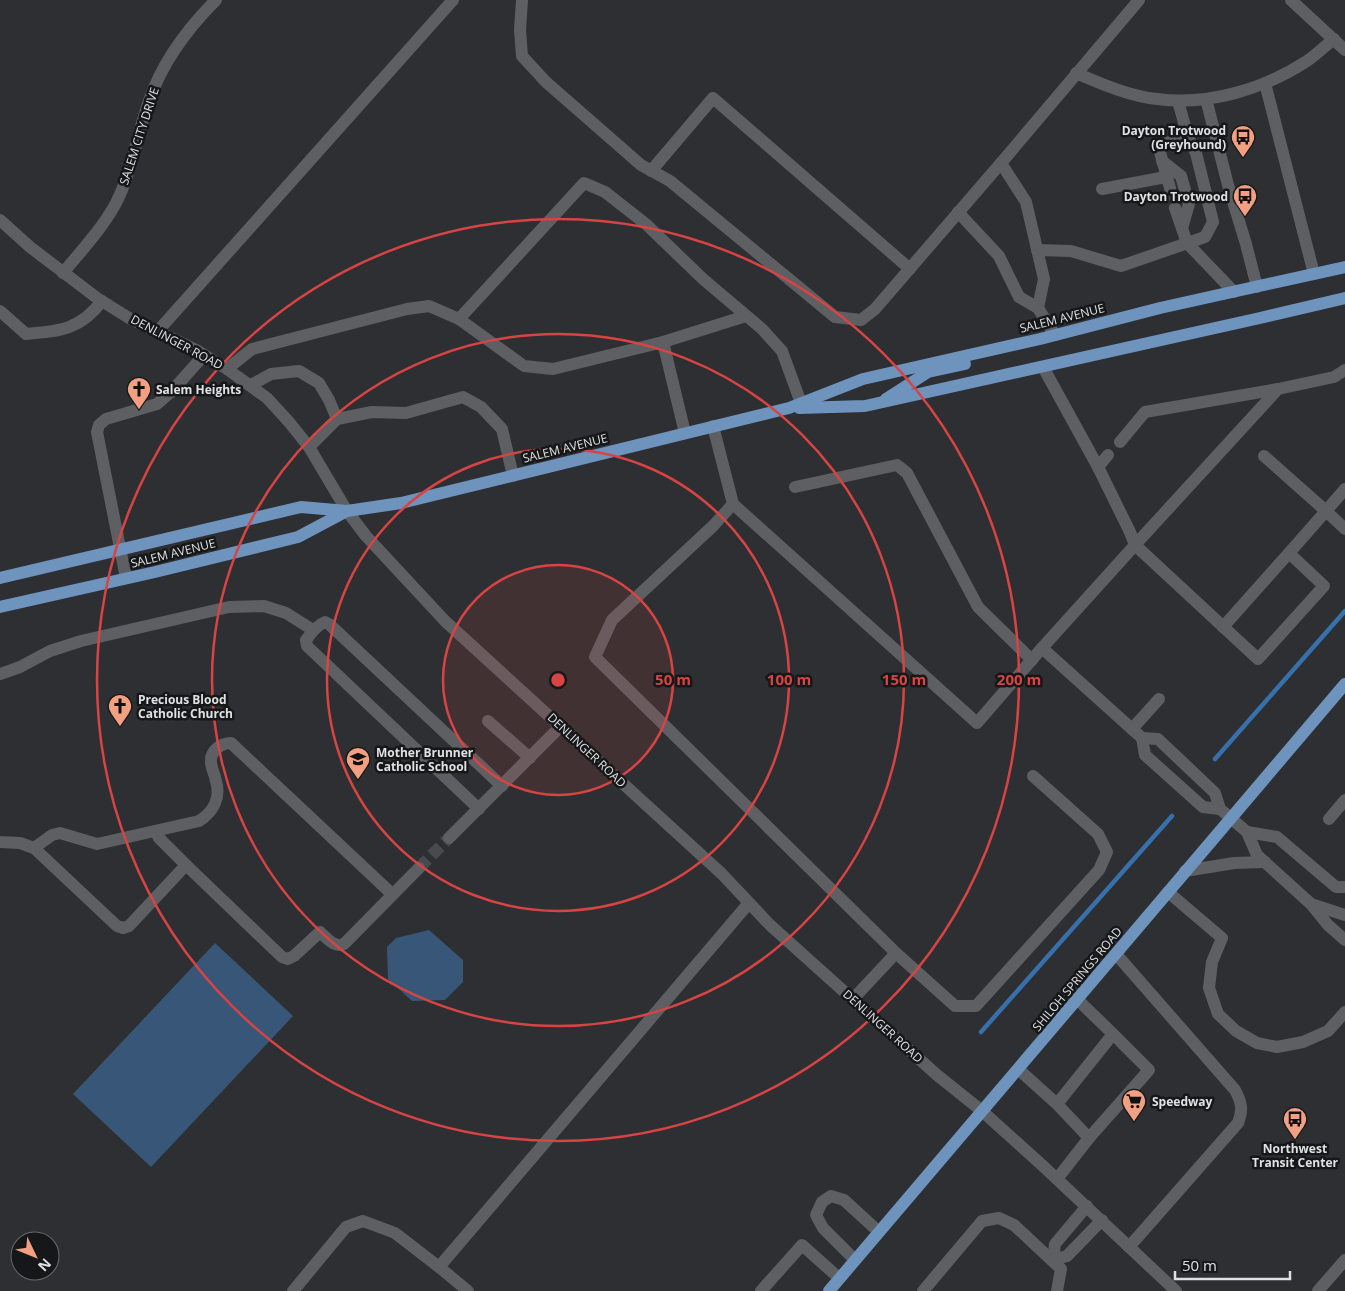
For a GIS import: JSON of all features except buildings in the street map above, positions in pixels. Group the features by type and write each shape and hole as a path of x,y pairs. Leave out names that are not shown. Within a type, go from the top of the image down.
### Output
{"main road":[{"name":"SALEM AVENUE","path":"0,578 301,507 347,510 401,503 795,405 863,379 1055,335 1160,308 1345,267"},
{"name":"SALEM AVENUE","path":"795,405 865,406 877,404 1345,298"},
{"path":"877,404 928,372 1020,350 1055,335"},
{"name":"SALEM AVENUE","path":"0,607 298,537 347,510"},
{"name":"SHILOH SPRINGS ROAD","path":"836,1286 855,1260 1345,684"}],"street":[{"name":"SALEM CITY DRIVE","path":"63,273 106,220 117,202 125,182 149,99 161,74 199,17 216,0"},
{"path":"157,332 453,0"},
{"path":"522,0 520,30 522,56 546,82 641,165 670,181 835,317 861,320 875,309 1139,0"},
{"path":"1291,0 1345,50"},
{"path":"1076,73 1118,90 1156,99 1206,99 1240,92 1265,83 1308,60 1334,39"},
{"path":"1265,83 1314,274"},
{"path":"650,170 712,98 910,268"},
{"path":"1206,99 1257,287"},
{"path":"1037,250 1070,251 1120,266 1205,237 1213,222 1196,153 1188,137 1178,100"},
{"path":"1102,189 1168,183 1158,145 1188,137"},
{"path":"1162,161 1181,176 1189,204 1182,228"},
{"path":"1001,163 1026,202 1044,279 1038,308"},
{"path":"459,319 584,183 605,192 647,225 703,279 762,329 782,351 795,405"},
{"path":"1175,208 1187,243 1234,292"},
{"path":"958,212 999,256 1019,297 1038,308 1055,335"},
{"name":"DENLINGER ROAD","path":"0,220 30,247 102,301 157,332 204,355 251,385 267,398 309,447 347,510 366,536 445,621 722,874 770,925 937,1075 982,1111 1057,1178 1174,1290"},
{"path":"0,311 26,334 60,331 85,321 94,313 102,301"},
{"path":"227,369 252,349 407,309 429,306 459,319 524,366 553,370 663,342 746,316"},
{"path":"663,342 685,433"},
{"path":"126,578 97,432 99,425 106,420 157,404 172,391 204,355"},
{"path":"1042,367 1098,467 1135,545 1258,659 1324,586 1289,553"},
{"path":"1120,442 1145,412 1278,389 1334,377 1345,370"},
{"path":"251,385 272,374 299,371 319,383 330,400 337,419"},
{"path":"713,426 733,504 977,723 1042,648 1278,389"},
{"path":"309,447 337,419 372,412 406,413 463,397 481,406 502,429 513,476"},
{"path":"1098,467 1108,455"},
{"path":"1264,456 1345,529"},
{"path":"795,487 897,465 907,473 978,607 1032,660"},
{"path":"1223,627 1345,489"},
{"path":"733,504 713,526 612,620 595,657 896,952 955,1006 976,1006 1099,870 1106,852 1098,834 1033,776"},
{"path":"0,674 20,667 50,651 81,641 229,607 264,606 286,613 313,630"},
{"path":"479,809 307,646 306,640 313,630 322,623 328,624 502,786"},
{"path":"1042,648 1142,738 1145,755 1203,807 1220,809 1247,832 1257,855 1311,904 1328,925 1345,940"},
{"path":"1132,729 1159,699"},
{"path":"488,721 530,758"},
{"path":"449,838 562,726"},
{"path":"1142,738 1158,739 1215,792 1220,809"},
{"path":"34,848 52,835 60,833 97,844 199,821 211,811 218,796 211,762 212,754 220,746 232,743 392,894"},
{"path":"1329,820 1345,800"},
{"path":"156,832 159,838 186,865 282,957 288,959 294,956 320,932 334,944 339,946 344,944 419,868"},
{"path":"1247,832 1277,837 1336,887 1345,887"},
{"path":"0,842 20,843 34,848 117,926 123,928 129,926 186,865"},
{"path":"1185,871 1234,863 1265,862"},
{"path":"1168,892 1222,938 1212,962 1209,988 1218,1014 1236,1031 1257,1043 1277,1047 1303,1042 1328,1031 1345,1012"},
{"path":"439,1267 749,903"},
{"path":"1311,904 1345,915"},
{"path":"853,999 896,952"},
{"path":"1116,954 1235,1090 1241,1101 1242,1112 1238,1123 1129,1247"},
{"path":"1057,1178 1089,1138 1149,1070 1077,999"},
{"path":"1056,1104 1114,1034"},
{"path":"1018,1069 1089,1138"},
{"path":"855,1260 823,1228 816,1215 822,1202 831,1196 844,1200 879,1232"},
{"path":"1053,1260 1056,1244 1087,1206"},
{"path":"922,1291 982,1221 999,1218 1014,1225 1061,1269 1056,1291"},
{"path":"1053,1260 1067,1256 1102,1220"},
{"path":"293,1291 346,1227 363,1221 395,1233 468,1291"},
{"path":"761,1291 802,1245 836,1286"},
{"path":"1318,1291 1345,1260"}],"shaded area":[{"path":"429,930 463,960 463,982 445,1000 412,1001 388,979 387,947 396,938"},
{"path":"215,943 293,1016 151,1167 73,1094"}],"waterway":[{"path":"1215,759 1345,611"},
{"path":"981,1032 1172,816"}],"tunnel":[{"path":"1170,188 1175,208"},
{"path":"419,868 449,838"}],"place":[{"name":"Dayton Trotwood (Greyhound)","path":"1243,158"},
{"name":"Dayton Trotwood","path":"1245,217"},
{"name":"Salem Heights","path":"139,410"},
{"name":"Precious Blood Catholic Church","path":"120,727"},
{"name":"Mother Brunner Catholic School","path":"358,780"},
{"name":"Speedway","path":"1134,1122"},
{"name":"Northwest Transit Center","path":"1295,1140"}]}
